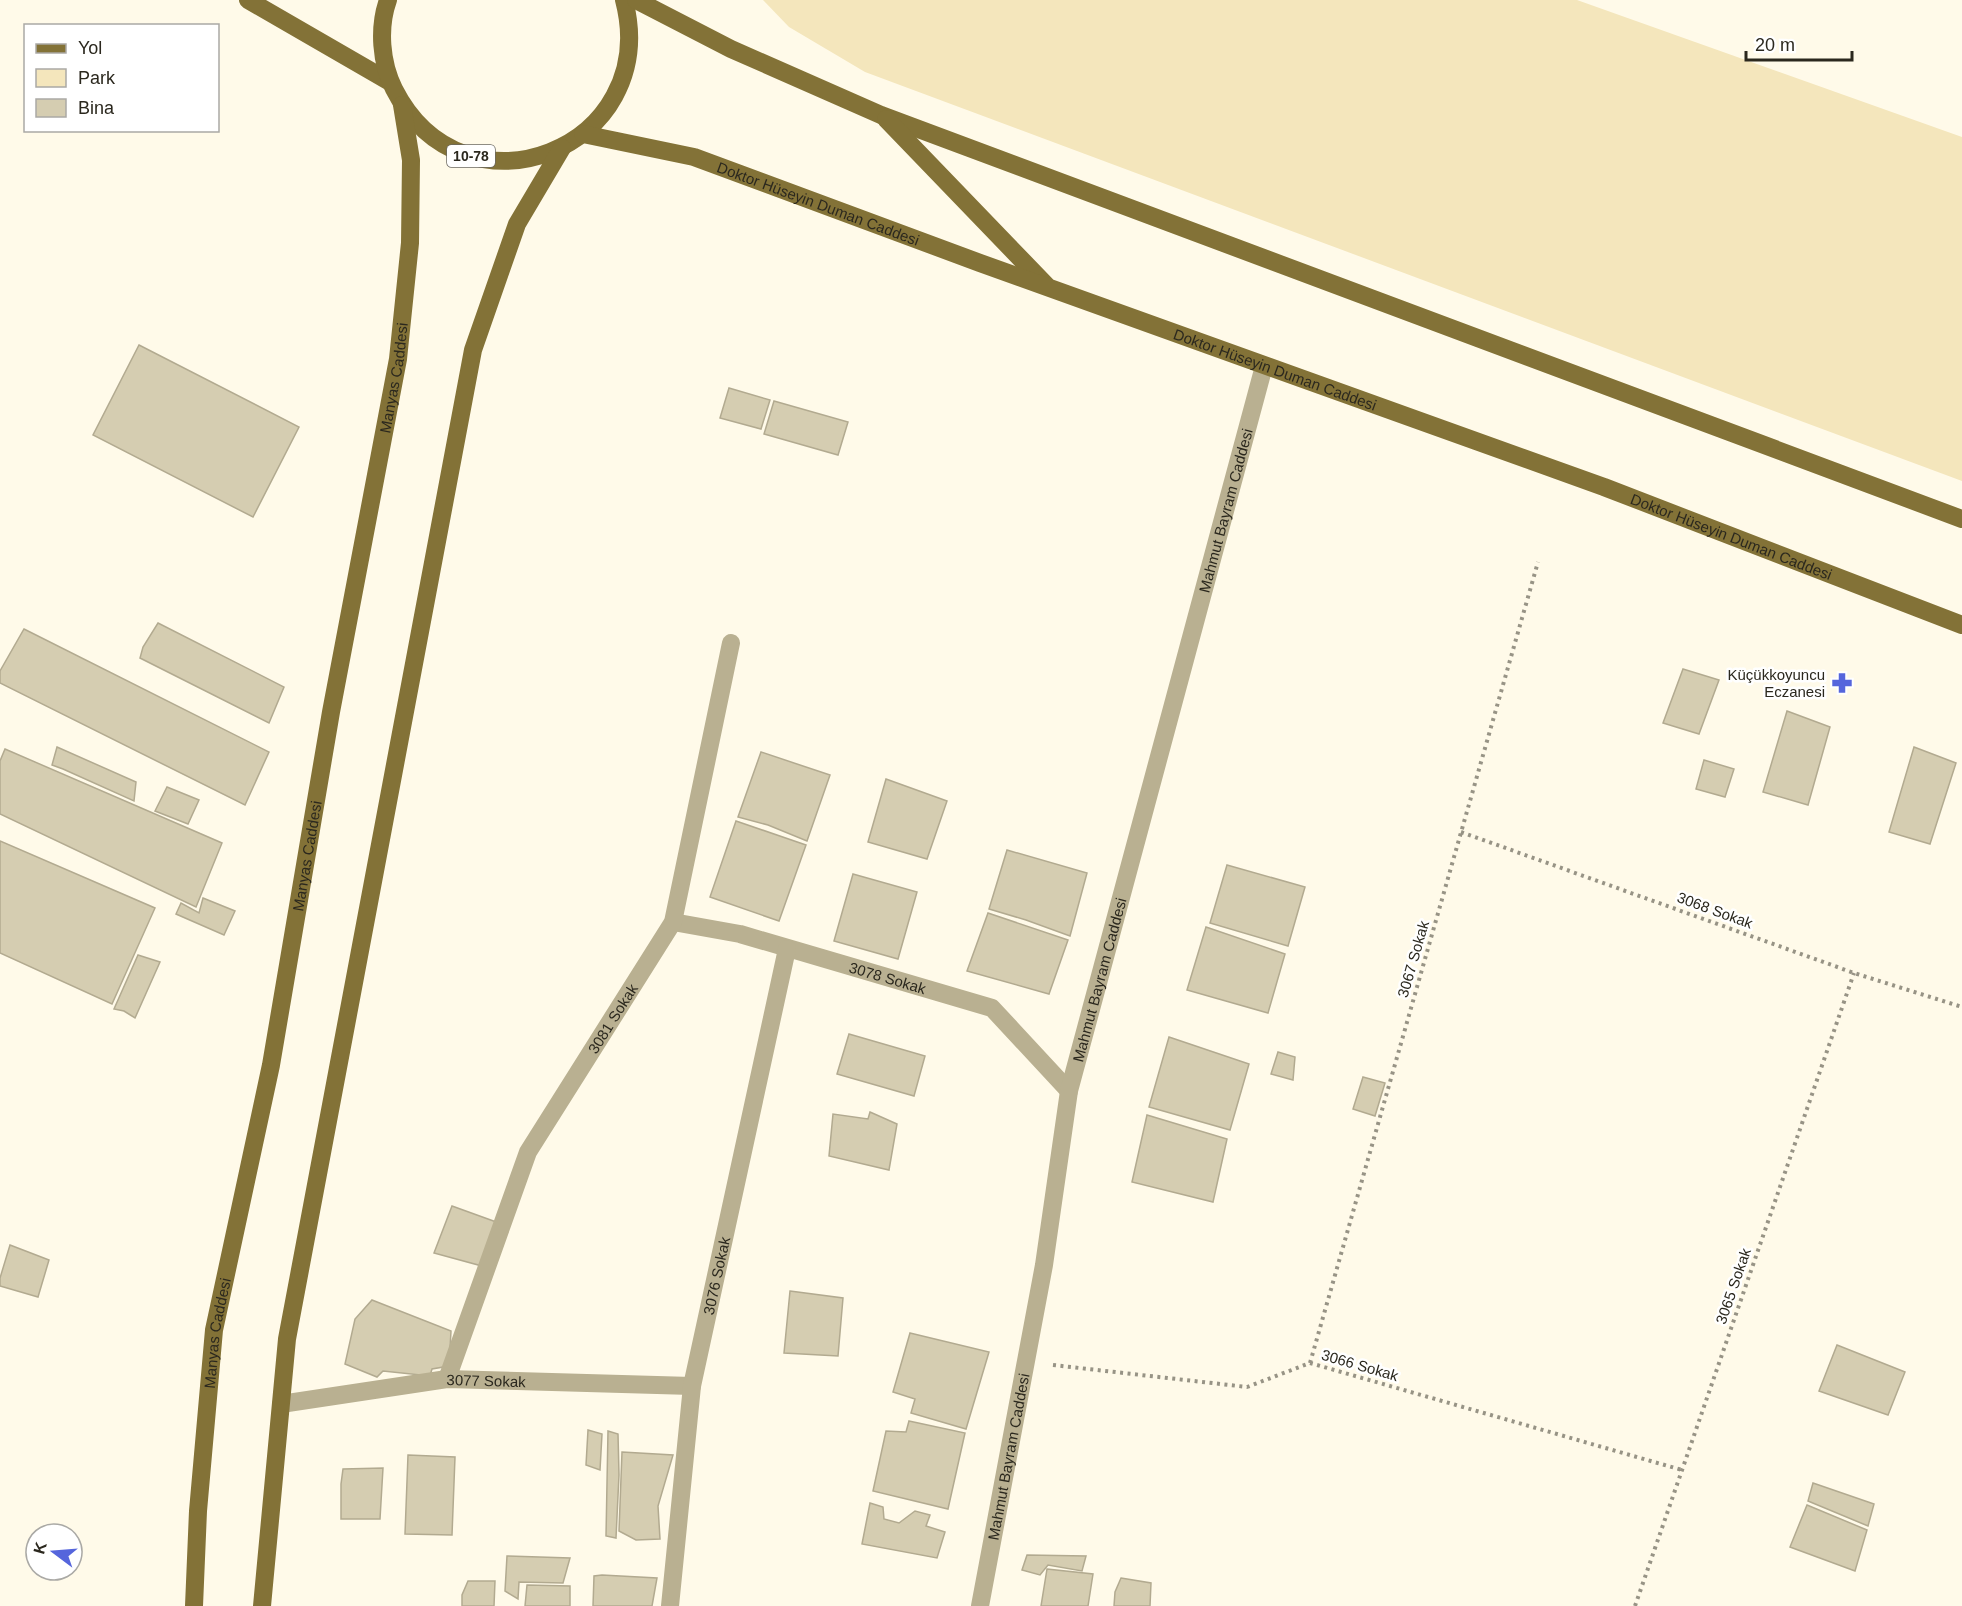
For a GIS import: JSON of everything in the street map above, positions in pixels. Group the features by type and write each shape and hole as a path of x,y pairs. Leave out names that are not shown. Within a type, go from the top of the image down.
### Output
{"main road":[{"path":"248,0 390,82"},
{"name":"Manyas Caddesi","path":"388,0 382,30 383,57 390,82 402,105 418,125 438,141 486,160 512,161 537,157 562,148 583,134 602,116 616,94 626,69 629,44 628,18 624,0"},
{"path":"636,0 731,50 881,115 1962,519"},
{"name":"Manyas Caddesi","path":"194,1606 198,1511 214,1330 271,1065 331,712 398,359 410,243 411,160 402,105"},
{"path":"881,115 1049,288"},
{"name":"Doktor Hüseyin Duman Caddesi","path":"583,134 694,157 1264,366 1604,487 1962,625"},
{"name":"Manyas Caddesi","path":"262,1606 290,1327 473,350 517,224 562,148"}],"street":[{"name":"Mahmut Bayram Caddesi","path":"980,1606 1044,1265 1069,1091 1264,366"},
{"name":"3081 Sokak","path":"447,1379 528,1152 673,922 731,643"},
{"name":"3078 Sokak","path":"673,922 740,934 992,1008 1069,1091"},
{"name":"3076 Sokak","path":"670,1606 692,1386 787,949"},
{"name":"3077 Sokak","path":"281,1404 447,1379 692,1386"}],"path":[{"name":"3067 Sokak","path":"1310,1364 1538,562"},
{"name":"3068 Sokak","path":"1461,832 1854,973 1962,1007"},
{"name":"3065 Sokak","path":"1635,1606 1854,973"},
{"name":"3066 Sokak","path":"1026,1361 1247,1388 1310,1364 1682,1470"}],"green space":[{"path":"763,0 1577,0 1962,137 1962,481 865,72 789,27"}],"building":[{"path":"139,345 299,427 253,517 93,435"},
{"path":"729,388 770,400 761,429 720,418"},
{"path":"774,401 848,422 838,455 764,434"},
{"path":"158,623 284,687 269,723 140,658 143,647"},
{"path":"24,629 269,752 245,805 0,683 0,671"},
{"path":"1683,669 1719,680 1699,734 1663,723"},
{"path":"1787,711 1830,727 1808,805 1763,792"},
{"path":"57,747 136,782 134,801 52,765"},
{"path":"1914,747 1956,763 1930,844 1889,832"},
{"path":"5,749 222,843 196,907 0,814 0,761"},
{"path":"761,752 830,775 807,841 768,825 738,817"},
{"path":"1704,760 1734,769 1725,797 1696,789"},
{"path":"886,779 947,801 927,859 868,842"},
{"path":"167,787 199,800 188,824 155,811"},
{"path":"736,821 806,845 779,921 710,897"},
{"path":"0,841 155,908 112,1004 0,953"},
{"path":"1007,850 1087,873 1070,936 989,909"},
{"path":"1227,865 1305,887 1288,946 1210,923"},
{"path":"853,874 917,892 898,959 834,941"},
{"path":"203,898 235,911 224,935 176,914 181,903 199,913"},
{"path":"988,913 1068,940 1049,994 967,971"},
{"path":"1206,927 1285,954 1268,1013 1187,990"},
{"path":"138,955 160,962 135,1018 124,1011 114,1009"},
{"path":"849,1034 925,1056 914,1096 837,1074"},
{"path":"1169,1037 1249,1064 1230,1130 1149,1107"},
{"path":"1278,1052 1295,1057 1293,1080 1271,1074"},
{"path":"1363,1077 1385,1083 1375,1116 1353,1109"},
{"path":"870,1112 897,1124 889,1170 829,1156 833,1114 868,1119"},
{"path":"1147,1115 1227,1139 1213,1202 1132,1182"},
{"path":"452,1206 499,1223 482,1266 434,1253"},
{"path":"10,1245 49,1260 38,1297 0,1286 0,1278"},
{"path":"790,1291 843,1298 838,1356 784,1353"},
{"path":"372,1300 451,1331 449,1366 432,1369 430,1376 383,1371 377,1377 345,1364 355,1319"},
{"path":"910,1333 989,1352 966,1429 911,1413 915,1399 893,1392"},
{"path":"1837,1345 1905,1372 1888,1415 1819,1391"},
{"path":"909,1421 965,1433 948,1509 873,1491 886,1431 906,1432"},
{"path":"588,1430 602,1434 600,1470 586,1465"},
{"path":"608,1431 618,1434 616,1538 606,1536"},
{"path":"622,1452 673,1455 658,1506 660,1539 636,1540 619,1531"},
{"path":"408,1455 455,1457 452,1535 405,1534"},
{"path":"383,1468 380,1519 341,1519 343,1469"},
{"path":"1813,1483 1874,1504 1868,1526 1808,1501"},
{"path":"870,1503 883,1507 884,1519 899,1523 915,1511 930,1515 926,1526 945,1532 937,1558 862,1544"},
{"path":"1807,1505 1867,1530 1855,1571 1790,1547"},
{"path":"1027,1555 1086,1556 1082,1571 1048,1565 1040,1575 1022,1570"},
{"path":"507,1556 570,1558 563,1583 519,1582 518,1599 505,1591"},
{"path":"1047,1569 1093,1574 1088,1606 1041,1606"},
{"path":"594,1576 657,1578 652,1606 593,1606"},
{"path":"1121,1578 1151,1583 1150,1606 1114,1606 1115,1592"},
{"path":"468,1581 495,1581 494,1606 462,1606 462,1595"},
{"path":"527,1585 570,1586 570,1606 525,1606"}],"place":[{"name":"Küçükkoyuncu Eczanesi","path":"1842,683"}]}
